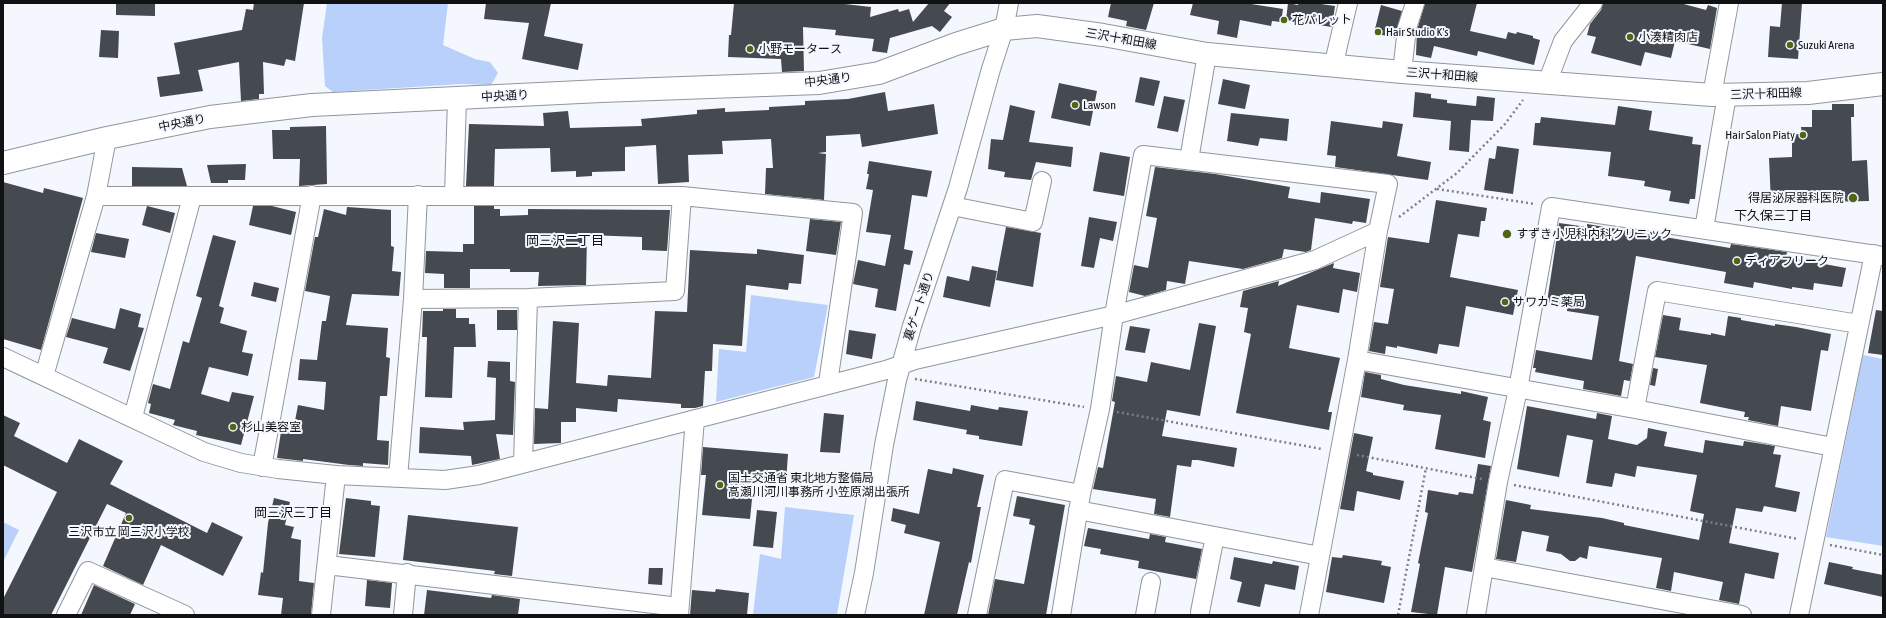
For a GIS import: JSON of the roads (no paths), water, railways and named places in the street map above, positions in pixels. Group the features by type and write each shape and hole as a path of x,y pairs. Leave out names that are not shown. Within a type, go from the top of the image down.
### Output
{"main road":[{"name":"三沢十和田線","path":"1004,29 1044,27 1103,35 1207,54 1332,66 1720,95 1808,93 1883,84"},
{"name":"中央通り","path":"3,163 107,138 210,117 312,105 601,91 819,83 879,73 956,44 1004,29"}],"street":[{"name":"裏ゲート通り","path":"855,615 864,573 892,402 905,372 1004,29 1009,3"},
{"path":"1332,66 1348,3"},
{"path":"1402,72 1407,28 1415,3"},
{"path":"1547,83 1563,41 1594,3"},
{"path":"1704,229 1729,3"},
{"path":"1189,160 1207,54"},
{"path":"454,195 457,99"},
{"path":"44,376 96,196 107,138"},
{"path":"1061,615 1080,502 1100,409 1114,315 1143,155 1388,184 1378,231 1357,360 1309,615"},
{"path":"952,206 1033,222 1042,181"},
{"path":"262,467 312,195"},
{"path":"398,478 413,299 418,195"},
{"path":"96,196 682,196 853,213 828,383"},
{"path":"413,299 528,298 675,291 682,196"},
{"path":"133,417 192,197"},
{"path":"1476,615 1498,482 1518,389 1550,207 1878,255 1859,324 1799,615"},
{"path":"3,357 133,417 204,452 241,463 262,467 336,475 445,480 479,475 828,383 905,372 922,358 1114,315 1315,260 1378,231"},
{"path":"1635,409 1657,291 1859,324"},
{"path":"523,463 528,298"},
{"path":"1357,360 1635,409 1833,447"},
{"path":"327,564 407,573 679,611 695,419"},
{"path":"321,615 336,475"},
{"path":"977,615 1005,480 1080,502 1215,536 1320,556"},
{"path":"1200,612 1215,536"},
{"path":"1484,567 1742,615"},
{"path":"66,615 88,571 185,615"},
{"path":"403,615 407,573"},
{"path":"1145,615 1151,582"}],"place":[{"name":"花パレット","path":"1284,20"},
{"name":"Hair Studio K's","path":"1378,32"},
{"name":"小湊精肉店","path":"1630,37"},
{"name":"Suzuki Arena","path":"1790,45"},
{"name":"小野モータース","path":"750,49"},
{"name":"Lawson","path":"1075,105"},
{"name":"Hair Salon Piaty","path":"1803,135"},
{"name":"得居泌尿器科医院","path":"1853,198"},
{"name":"すずき小児科内科クリニック","path":"1507,234"},
{"name":"ディアフリーク","path":"1737,261"},
{"name":"サワカミ薬局","path":"1505,302"},
{"name":"杉山美容室","path":"233,427"},
{"name":"国土交通省 東北地方整備局 高瀬川河川事務所 小笠原湖出張所","path":"720,485"},
{"name":"三沢市立 岡三沢小学校","path":"129,518"}],"district":[{"name":"下久保三丁目","path":"1773,216"},
{"name":"岡三沢二丁目","path":"565,241"},
{"name":"岡三沢三丁目","path":"293,513"}]}
